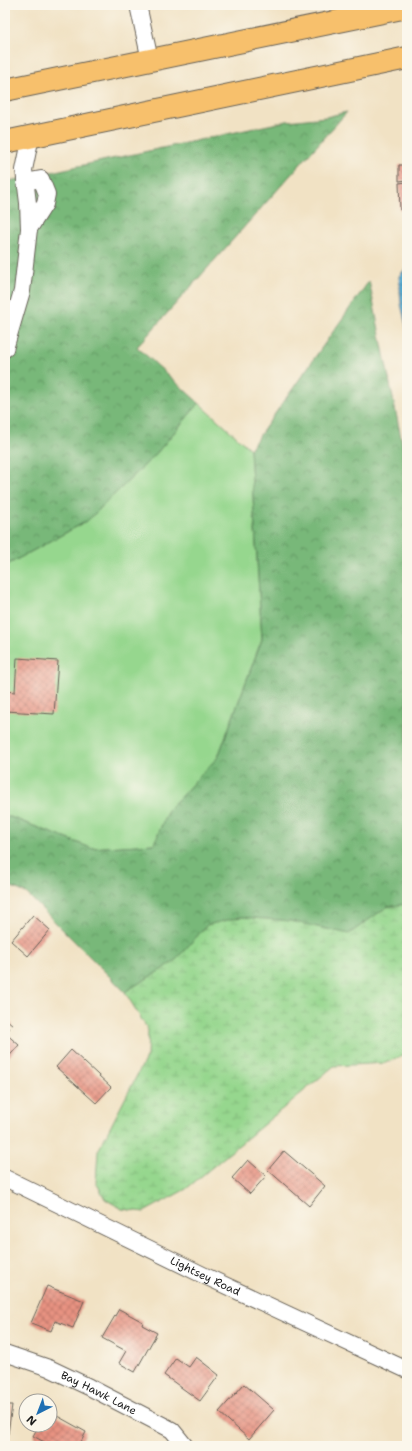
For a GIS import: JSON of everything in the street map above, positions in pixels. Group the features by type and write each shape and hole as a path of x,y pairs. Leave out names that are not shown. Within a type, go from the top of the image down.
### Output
{"highway":[{"path":"5,90 407,7"},
{"path":"5,142 407,58"}],"street":[{"path":"138,5 150,60"},
{"path":"5,349 22,291 29,229 24,170 31,136"},
{"name":"Lightsey Road","path":"5,1178 203,1275 407,1370"},
{"name":"Bay Hawk Lane","path":"5,1353 49,1368 89,1387 172,1430 185,1446"}],"green space":[{"path":"347,112 137,347 199,403 155,455 87,521 5,566 5,182 287,121 326,117"},
{"path":"369,281 407,467 407,904 387,907 349,934 290,921 241,917 207,925 174,962 125,992 26,893 5,884 5,815 91,848 154,844 168,810 218,757 262,639 250,449"},
{"path":"199,403 250,449 262,639 218,757 168,810 154,844 91,848 5,815 5,566 87,521 155,455"},
{"path":"407,904 407,1054 385,1063 334,1066 186,1189 144,1212 122,1209 105,1199 96,1182 98,1151 147,1056 148,1030 125,992 174,962 207,925 241,917 290,921 349,934 387,907"}],"water":[{"path":"407,267 407,330 401,304 399,276"}],"building":[{"path":"399,165 407,165 407,180 399,181"},
{"path":"407,182 407,210 400,210 399,183"},
{"path":"17,658 58,661 54,714 5,711 5,691 15,692"},
{"path":"33,915 50,930 28,956 11,941"},
{"path":"5,1018 13,1025 5,1033"},
{"path":"5,1033 19,1045 5,1061"},
{"path":"71,1050 111,1087 96,1103 56,1067"},
{"path":"284,1151 325,1186 309,1206 268,1170"},
{"path":"248,1160 266,1176 250,1194 232,1178"},
{"path":"47,1286 84,1301 73,1328 55,1321 51,1331 31,1323"},
{"path":"119,1309 143,1322 142,1325 157,1333 135,1372 119,1363 126,1351 102,1338"},
{"path":"196,1357 219,1375 200,1401 164,1375 176,1358 189,1367"},
{"path":"244,1384 274,1410 249,1439 219,1412"},
{"path":"5,1405 12,1405 8,1434 5,1434"},
{"path":"58,1416 86,1432 79,1446 49,1446 50,1445 33,1436 35,1433 58,1433"}]}
